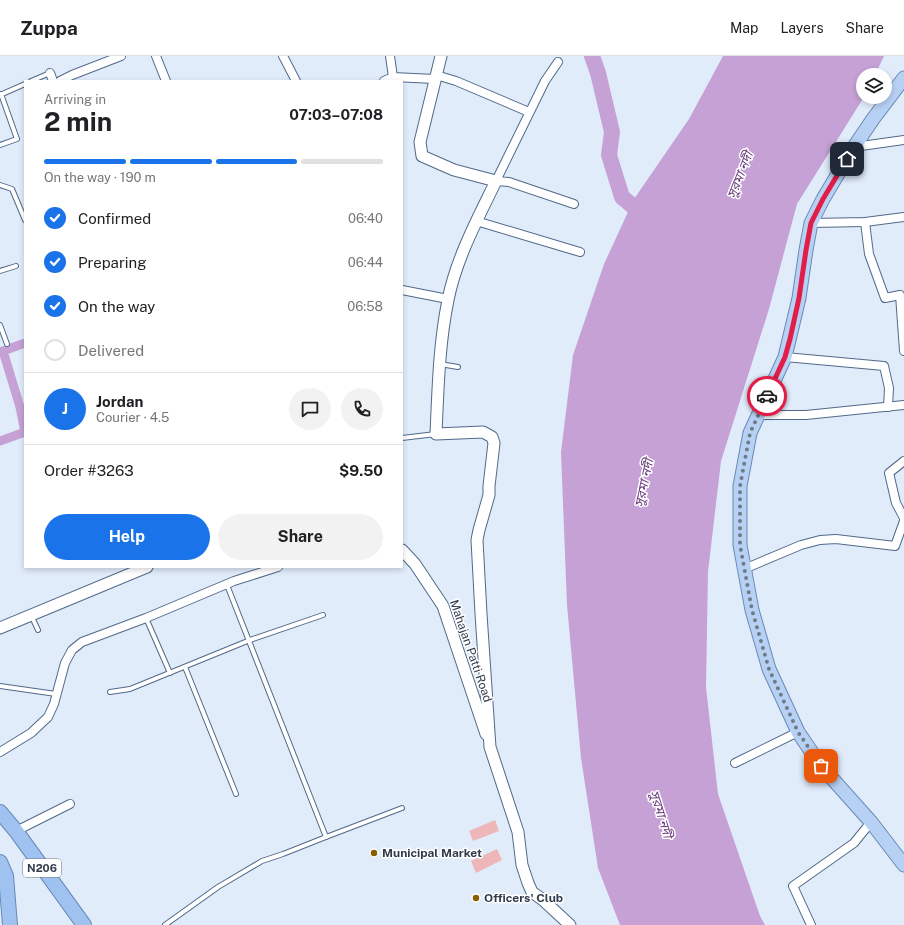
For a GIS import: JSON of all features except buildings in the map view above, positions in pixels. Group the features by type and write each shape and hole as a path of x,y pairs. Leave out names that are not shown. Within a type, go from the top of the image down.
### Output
{"highway":[{"name":"N206","path":"0,812 16,831 84,925"},
{"name":"N206","path":"0,862 6,876 10,925"}],"main road":[{"path":"904,78 854,147 823,199 811,223 799,298 785,357 750,433 740,486 740,545 752,610 769,669 798,732 821,766 871,822 904,865"},
{"path":"873,119 904,95"}],"street":[{"path":"62,80 72,74 121,56"},
{"path":"156,56 166,80"},
{"path":"283,56 295,80"},
{"path":"390,56 393,77"},
{"path":"441,56 420,142 422,156 454,170 496,181 510,182 574,204"},
{"path":"558,62 545,81 529,112 476,221 454,278 448,299 442,332 436,434 483,432 492,437 494,443 489,495 480,524 477,540 490,747 518,832 522,865 532,892 570,925"},
{"path":"50,73 53,80"},
{"path":"386,80 393,77 436,77 456,80 529,112"},
{"path":"854,147 904,140"},
{"path":"811,223 865,222 904,217"},
{"path":"476,221 580,252"},
{"path":"865,222 869,254 885,298 900,295 904,352"},
{"path":"403,290 448,299"},
{"path":"785,357 884,366 889,388 888,407"},
{"path":"758,415 806,415 904,405"},
{"path":"744,569 801,545 820,540 836,539 896,546 904,519 896,503 889,473 904,460"},
{"name":"Mahajan Patti Road","path":"403,551 415,564 443,606 490,747"},
{"path":"0,628 145,568"},
{"path":"0,752 32,733 48,717 66,663 72,650 82,642 227,585 275,568"},
{"path":"735,763 798,732"},
{"path":"16,831 70,804"},
{"path":"811,925 793,886 854,843 871,822"}],"lane":[{"path":"33,80 50,73"},
{"path":"0,145 17,138 0,95 24,84"},
{"path":"0,185 12,189 24,218"},
{"path":"0,271 16,266"},
{"path":"0,325 7,344"},
{"path":"440,364 458,367"},
{"path":"403,438 436,434"},
{"path":"227,585 250,640 326,837"},
{"path":"31,615 38,630"},
{"path":"110,692 130,689 250,640 324,615"},
{"path":"146,618 170,673"},
{"path":"185,667 236,794"},
{"path":"0,686 56,694"},
{"path":"165,925 218,886 262,861 402,808"}],"shaded area":[{"path":"495,820 499,831 473,841 469,831"},
{"path":"497,849 502,860 476,873 471,861"}],"water":[{"name":"সুরমা নদী","path":"723,56 884,56 878,68 856,68 856,104 860,104 797,204 769,309 721,461 708,572 706,687 718,794 760,916 765,925 620,925 598,868 581,758 567,605 561,452 573,355 604,264 634,199 689,119"}],"waterway":[{"path":"592,56 598,73 612,132 609,155 622,197 647,218"},
{"path":"24,343 3,351 20,407 24,427"},
{"path":"0,441 24,432"}],"way so far":[{"path":"767,396 750,433 740,486 740,545 752,610 769,669 798,732 821,766"}],"place":[{"name":"Municipal Market","path":"374,853"},
{"name":"Officers' Club","path":"476,898"}],"route":[{"path":"767,396 785,357 790,339 799,298 811,223 823,199 847,159"}]}
